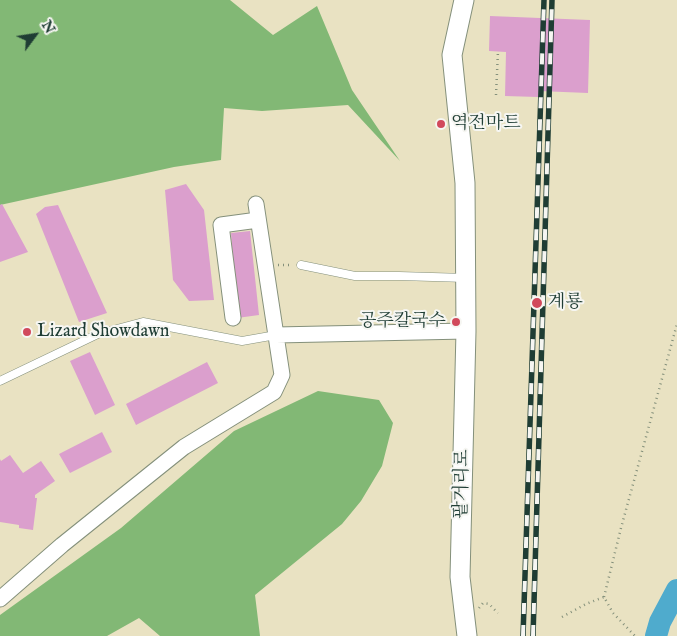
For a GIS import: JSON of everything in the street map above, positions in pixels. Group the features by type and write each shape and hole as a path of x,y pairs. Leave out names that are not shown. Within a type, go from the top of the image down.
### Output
{"street":[{"name":"팥거리로","path":"464,0 452,55 464,183 466,331 460,577 467,636"},
{"path":"0,600 62,545 184,447 274,392 282,375 256,204"},
{"path":"233,318 221,225 258,220"},
{"path":"276,335 466,331"}],"lane":[{"path":"302,265 355,276 466,278"},
{"path":"0,381 98,334 143,322 242,340 276,335"}],"path":[{"path":"496,95 498,52"},
{"path":"265,264 302,265"},
{"path":"636,636 613,613 604,597 677,324"},
{"path":"562,617 604,597"},
{"path":"479,612 483,602 489,604 498,612"}],"green space":[{"path":"0,0 230,0 273,35 317,6 352,90 400,161 348,105 262,111 224,108 221,160 174,167 0,205"},
{"path":"318,391 379,400 393,423 382,466 361,501 342,524 255,595 260,636 160,636 139,618 107,636 0,636 0,615 121,528 234,431"}],"building":[{"path":"490,16 590,20 588,93 539,91 538,97 505,96 506,52 489,51"},
{"path":"186,184 204,210 214,300 189,301 173,280 165,190"},
{"path":"2,204 28,252 0,262 0,205"},
{"path":"58,205 107,313 79,322 36,214 45,207"},
{"path":"250,231 259,315 237,318 231,233"},
{"path":"90,352 115,405 95,415 70,361"},
{"path":"207,362 218,383 136,425 126,404"},
{"path":"102,432 112,452 70,473 59,454"},
{"path":"10,455 23,473 41,461 55,481 35,495 35,498 37,498 33,530 19,528 19,525 0,522 0,459 1,461"}],"waterway":[{"path":"656,636 660,622 677,590"}],"railway":[{"path":"523,636 544,0"},
{"path":"533,636 552,0"}],"place":[{"name":"역전마트","path":"441,124"},
{"name":"계룡","path":"537,303"},
{"name":"공주칼국수","path":"456,322"},
{"name":"Lizard Showdawn","path":"27,332"}]}
